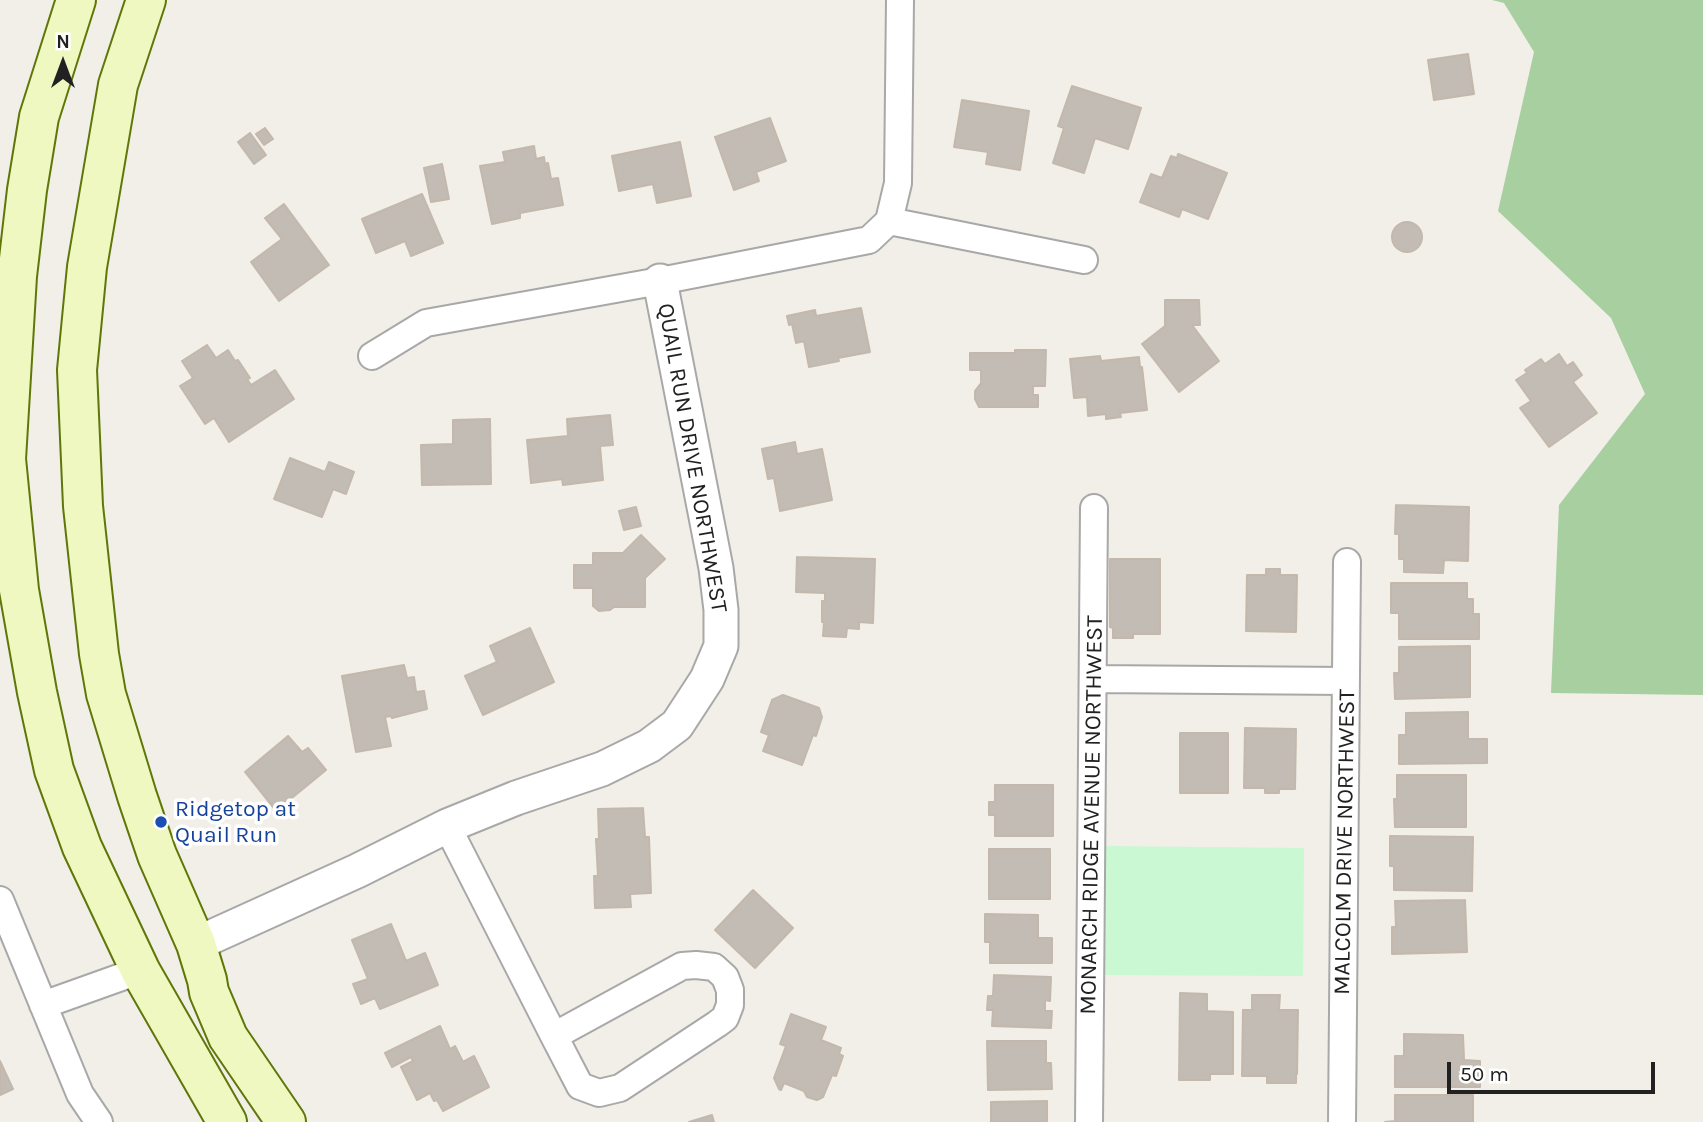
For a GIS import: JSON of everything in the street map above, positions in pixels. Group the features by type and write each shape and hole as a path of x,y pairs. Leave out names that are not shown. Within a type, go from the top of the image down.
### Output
{"main road":[{"path":"76,0 39,117 17,276 6,459 19,590 54,770 82,847 141,972 227,1122"},
{"path":"146,0 118,85 91,242 77,370 83,506 99,654 106,694 133,785 157,855 196,944 209,992 228,1037 286,1122"},
{"path":"141,972 147,980 156,985 176,986 186,981 197,965 196,944"}],"street":[{"path":"900,0 898,183 889,221 1084,260"},
{"name":"QUAIL RUN DRIVE NORTHWEST","path":"196,944 357,871 447,826 516,798 602,769 649,746 677,725 707,679 720,646 722,610 660,281 869,240 889,221"},
{"path":"372,356 426,323 660,281"},
{"name":"MONARCH RIDGE AVENUE NORTHWEST","path":"1088,1122 1094,508"},
{"name":"MALCOLM DRIVE NORTHWEST","path":"1342,1122 1347,562"},
{"path":"1093,679 1346,681"},
{"path":"447,826 554,1036 580,1086 599,1093 620,1088 725,1018 730,1005 730,990 725,977 714,967 682,966 554,1036"},
{"path":"0,900 80,1094 99,1122"},
{"path":"43,1005 141,972"}],"green space":[{"path":"1492,0 1703,0 1703,695 1551,693 1559,505 1645,394 1611,318 1498,211 1534,52 1504,3"},
{"path":"1106,846 1304,848 1303,976 1105,975"}],"building":[{"path":"1468,54 1474,94 1434,100 1428,60"},
{"path":"1072,86 1141,108 1128,149 1095,138 1084,173 1053,163 1064,128 1058,126"},
{"path":"962,100 1029,111 1020,170 986,164 988,152 954,147"},
{"path":"770,118 786,161 756,172 759,181 734,190 715,137"},
{"path":"265,128 273,139 264,145 256,134"},
{"path":"250,133 266,155 254,164 238,142"},
{"path":"680,142 691,196 657,203 653,184 619,191 612,156"},
{"path":"534,146 536,159 544,157 545,164 548,163 551,179 558,178 563,205 520,213 520,218 492,224 480,166 505,162 503,152"},
{"path":"1178,154 1227,173 1208,219 1182,209 1179,217 1140,202 1151,174 1162,178 1171,156 1177,158"},
{"path":"442,164 449,199 431,202 424,168"},
{"path":"422,194 443,243 411,256 405,241 376,253 362,219"},
{"path":"284,204 329,265 279,301 251,262 282,239 265,218"},
{"path":"1407,222 1418,226 1422,237 1418,248 1407,252 1396,248 1392,237 1396,226"},
{"path":"1165,300 1199,300 1200,325 1192,325 1219,361 1179,392 1142,344 1165,326"},
{"path":"861,308 870,352 809,367 804,341 796,343 792,324 789,325 787,316 815,310 816,316"},
{"path":"207,345 216,358 228,350 250,378 247,379 251,385 275,370 294,399 229,442 214,418 205,424 180,386 193,378 182,361"},
{"path":"1015,350 1046,350 1045,386 1033,386 1033,395 1038,395 1038,407 979,407 975,391 981,383 981,370 970,370 970,353 1015,353"},
{"path":"1559,354 1567,366 1573,362 1582,375 1573,382 1597,413 1549,447 1520,408 1531,401 1516,380 1541,359 1545,364"},
{"path":"1100,356 1101,361 1139,357 1147,410 1120,413 1121,417 1106,419 1106,414 1088,416 1087,397 1074,398 1070,359"},
{"path":"610,415 613,445 600,446 603,480 563,485 562,479 531,483 527,440 568,436 567,419"},
{"path":"490,419 491,484 422,485 421,445 453,444 453,420"},
{"path":"795,442 797,454 822,449 832,500 780,511 774,478 768,479 762,449"},
{"path":"290,458 325,472 329,462 354,472 346,494 333,489 322,517 274,499"},
{"path":"1396,505 1469,507 1468,561 1444,560 1443,573 1404,572 1404,559 1399,559 1399,534 1395,534"},
{"path":"636,507 641,526 624,530 619,511"},
{"path":"641,535 665,559 645,578 645,607 614,607 599,611 593,606 593,588 574,588 574,565 593,565 593,553 623,553"},
{"path":"797,557 875,559 873,623 859,622 859,629 847,628 846,637 823,636 822,601 825,601 825,593 796,592"},
{"path":"1110,559 1160,559 1160,634 1133,634 1133,638 1113,638 1113,628 1110,627"},
{"path":"1266,569 1280,569 1280,575 1297,575 1296,632 1246,631 1247,575 1266,575"},
{"path":"1391,583 1467,583 1467,599 1473,599 1473,614 1479,614 1479,639 1399,639 1399,613 1391,613"},
{"path":"530,628 554,682 483,715 465,676 497,662 490,646"},
{"path":"1470,646 1470,697 1395,699 1394,673 1399,673 1399,647"},
{"path":"404,665 407,678 414,677 416,692 424,691 427,709 392,718 385,717 391,746 356,752 342,676"},
{"path":"783,695 819,708 822,717 802,765 763,751 769,735 761,732 772,700"},
{"path":"1468,712 1468,739 1487,739 1487,763 1399,764 1399,735 1406,735 1406,713"},
{"path":"1245,728 1296,729 1295,789 1279,789 1279,793 1265,793 1265,788 1244,788"},
{"path":"1180,733 1228,733 1228,793 1180,793"},
{"path":"288,736 302,752 308,748 326,770 276,811 245,772"},
{"path":"1397,775 1466,775 1466,827 1395,827"},
{"path":"995,785 1053,785 1053,836 995,836 995,815 989,815 989,802 995,802"},
{"path":"643,808 645,837 649,837 651,893 630,894 631,907 595,908 598,809"},
{"path":"1390,836 1473,837 1472,891 1394,890 1394,866 1390,866"},
{"path":"989,849 1050,849 1050,899 989,899"},
{"path":"753,890 793,928 755,968 715,930"},
{"path":"1465,900 1467,952 1392,954 1392,927 1396,927 1395,901"},
{"path":"985,914 1038,915 1038,938 1052,938 1052,963 990,963 990,942 985,942"},
{"path":"391,924 406,961 425,953 438,985 380,1009 375,998 361,1004 353,984 368,979 352,940"},
{"path":"994,975 1051,977 1050,1001 1045,1000 1045,1011 1052,1011 1051,1028 992,1026 993,1010 987,1010 988,996 993,996"},
{"path":"1180,993 1207,994 1207,1011 1233,1012 1233,1074 1210,1074 1210,1080 1179,1080"},
{"path":"1252,995 1280,995 1279,1010 1298,1010 1296,1083 1267,1083 1267,1076 1242,1076 1243,1010 1252,1010"},
{"path":"791,1014 826,1027 821,1040 841,1048 839,1054 843,1056 836,1076 832,1075 823,1097 817,1100 784,1083 781,1090 779,1089 774,1078 786,1046 780,1044"},
{"path":"440,1026 450,1049 455,1046 463,1062 474,1056 489,1087 443,1111 430,1093 417,1100 401,1067 413,1061 411,1057 392,1067 385,1053"},
{"path":"1404,1034 1463,1035 1464,1060 1480,1061 1480,1087 1395,1087 1395,1056 1404,1056"},
{"path":"987,1041 1046,1041 1046,1063 1051,1063 1052,1089 988,1090"},
{"path":"0,1061 13,1089 0,1095"},
{"path":"1395,1095 1473,1095 1473,1122 1385,1122 1395,1121"},
{"path":"1047,1101 1047,1122 991,1122 991,1102"},
{"path":"712,1115 714,1122 689,1122"}],"place":[{"name":"Ridgetop at Quail Run","path":"161,822"}]}
